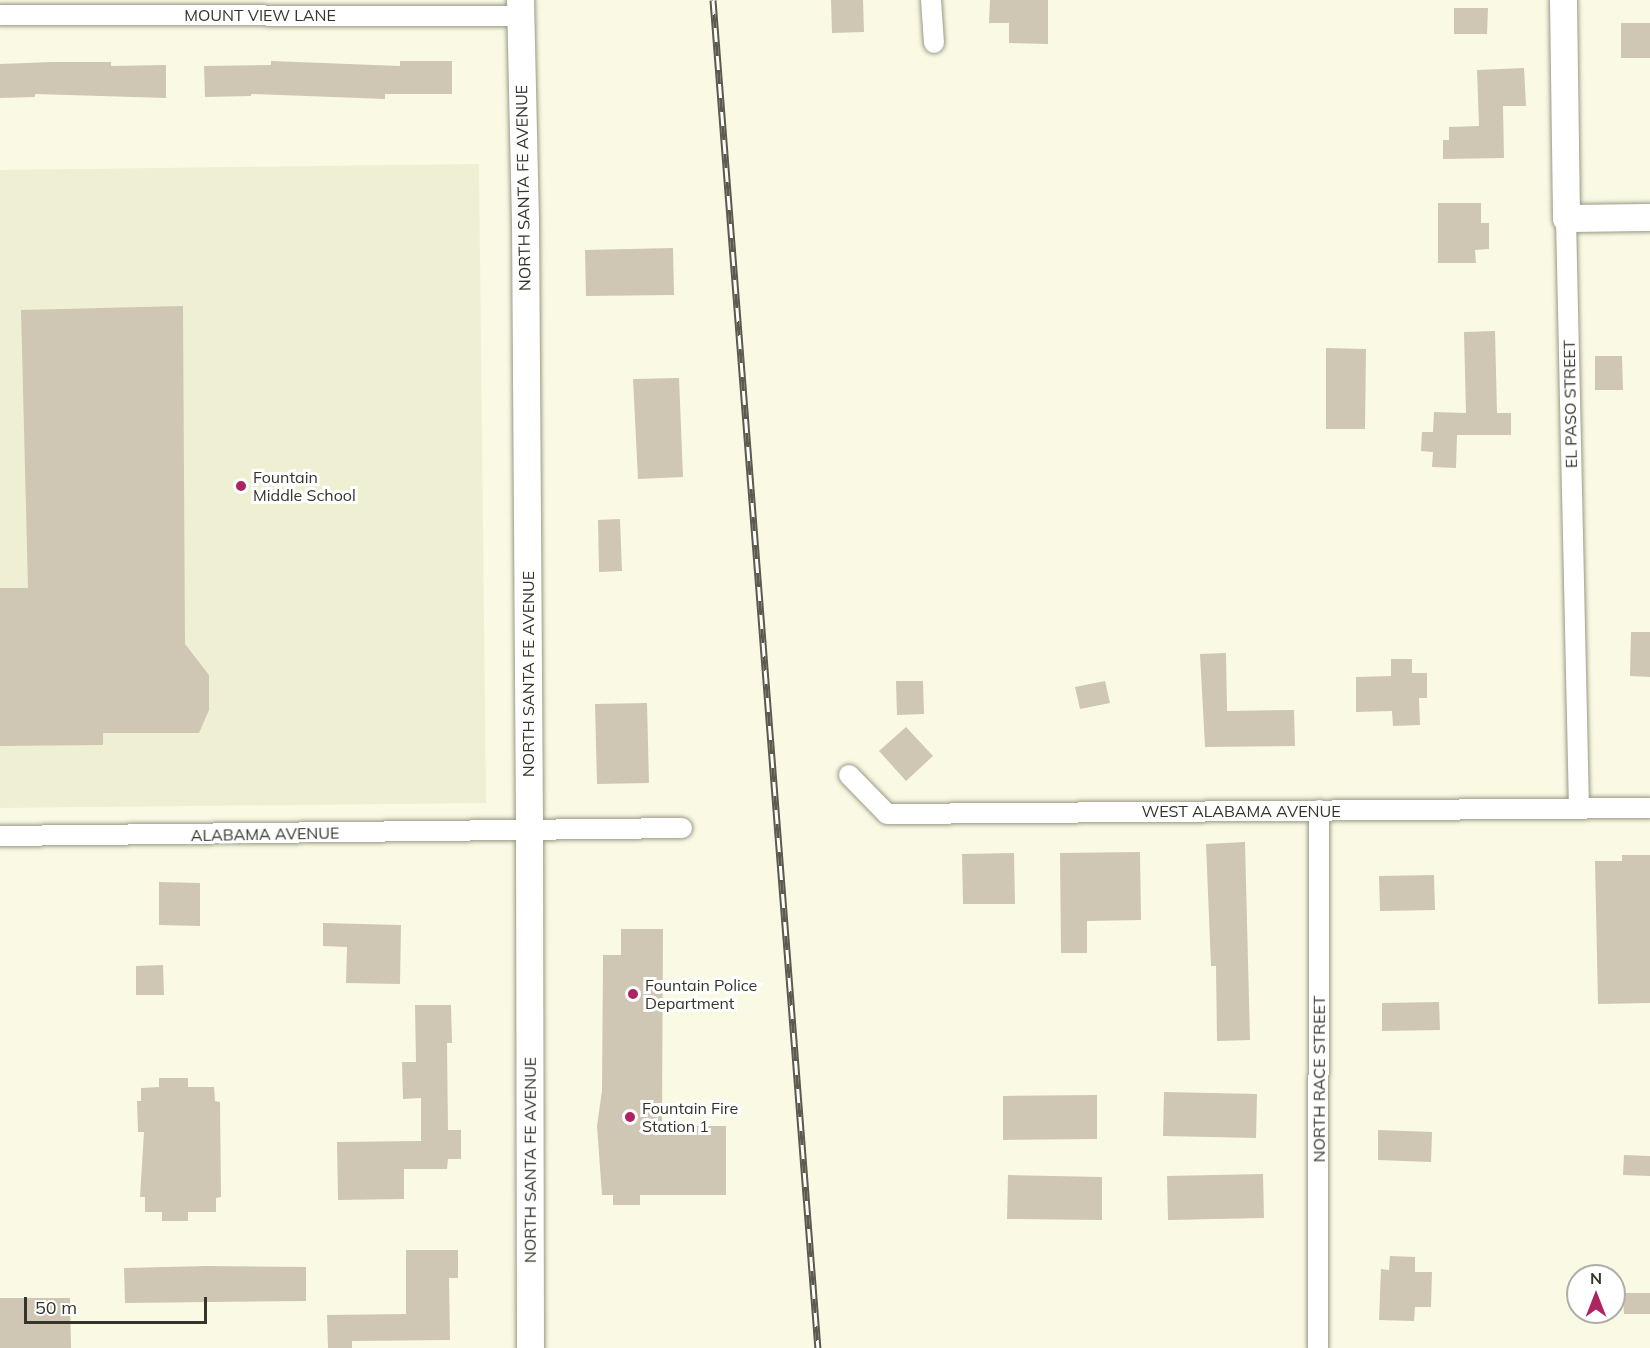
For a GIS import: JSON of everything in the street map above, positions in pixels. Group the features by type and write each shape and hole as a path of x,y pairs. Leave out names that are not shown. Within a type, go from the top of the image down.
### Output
{"main road":[{"name":"EL PASO STREET","path":"1563,0 1566,218"},
{"name":"NORTH SANTA FE AVENUE","path":"520,8 525,232 530,1348"},
{"path":"1566,218 1650,217"}],"street":[{"path":"931,0 934,43"},
{"name":"MOUNT VIEW LANE","path":"0,15 520,8"},
{"name":"EL PASO STREET","path":"1566,218 1579,809"},
{"name":"WEST ALABAMA AVENUE","path":"849,775 886,814 1650,808"},
{"name":"NORTH RACE STREET","path":"1318,1348 1319,810"},
{"name":"ALABAMA AVENUE","path":"0,836 682,828"}],"shaded area":[{"name":"Fountain Middle School","path":"479,164 486,803 0,808 0,170"}],"building":[{"path":"831,0 863,0 864,32 832,33"},
{"path":"990,0 1048,0 1048,44 1009,43 1009,23 989,23"},
{"path":"1454,8 1488,8 1487,34 1454,34"},
{"path":"1621,23 1650,23 1650,58 1621,58"},
{"path":"271,61 400,66 400,61 452,61 452,94 385,94 385,99 251,94 251,96 205,97 204,66 271,65"},
{"path":"111,62 111,66 166,65 166,98 35,94 35,97 0,98 0,64"},
{"path":"1524,68 1526,106 1503,106 1504,158 1443,159 1443,140 1449,140 1449,127 1479,126 1477,70"},
{"path":"1438,203 1481,203 1481,223 1489,223 1489,249 1475,250 1476,263 1438,263"},
{"path":"673,248 674,295 586,296 585,250"},
{"path":"183,306 185,644 209,675 209,710 199,733 103,733 103,745 0,746 0,588 28,588 21,310"},
{"path":"1495,331 1497,413 1511,413 1511,435 1457,435 1456,468 1432,467 1433,452 1421,451 1422,432 1433,432 1434,412 1466,413 1464,332"},
{"path":"1326,348 1366,349 1365,429 1326,429"},
{"path":"1595,356 1622,356 1623,390 1595,390"},
{"path":"679,378 683,477 638,479 633,379"},
{"path":"620,519 622,571 599,572 598,520"},
{"path":"1631,632 1650,632 1650,677 1630,676"},
{"path":"1226,653 1227,711 1294,710 1295,746 1205,747 1200,654"},
{"path":"1391,659 1412,659 1412,673 1427,673 1427,698 1419,698 1420,725 1393,726 1392,711 1356,712 1356,677 1391,676"},
{"path":"896,681 923,681 924,714 897,715"},
{"path":"1105,681 1110,703 1080,709 1075,687"},
{"path":"647,703 649,783 597,784 595,704"},
{"path":"906,727 933,756 906,781 879,751"},
{"path":"1245,842 1250,1040 1217,1041 1216,966 1211,966 1206,844"},
{"path":"1140,852 1141,920 1087,921 1087,953 1061,953 1060,853"},
{"path":"1014,853 1015,904 963,904 962,854"},
{"path":"1622,855 1650,855 1650,1003 1598,1004 1595,861 1622,861"},
{"path":"1434,875 1435,910 1380,911 1379,876"},
{"path":"159,882 200,883 200,926 159,925"},
{"path":"323,923 401,925 400,984 346,983 347,947 323,946"},
{"name":"Fountain Fire Station 1","path":"621,929 663,929 662,1126 726,1126 726,1195 640,1195 640,1205 613,1205 613,1195 602,1195 597,1126 602,1091 603,955 621,955"},
{"path":"163,965 164,995 136,995 136,966"},
{"path":"1439,1002 1440,1030 1382,1031 1382,1003"},
{"path":"415,1005 451,1005 452,1043 447,1043 448,1130 461,1130 461,1159 448,1159 447,1169 404,1169 404,1199 338,1200 337,1142 421,1141 421,1098 403,1099 402,1062 416,1062"},
{"path":"159,1078 188,1078 188,1087 214,1087 215,1101 220,1102 221,1197 216,1198 216,1212 188,1212 188,1221 162,1221 162,1212 145,1212 145,1197 140,1197 144,1132 138,1132 137,1101 141,1101 141,1088 159,1087"},
{"path":"1164,1092 1257,1094 1256,1138 1163,1136"},
{"path":"1097,1095 1097,1139 1003,1140 1003,1096"},
{"path":"1378,1130 1432,1132 1431,1162 1378,1160"},
{"path":"1624,1155 1650,1156 1650,1176 1623,1175"},
{"path":"1263,1174 1264,1218 1168,1220 1167,1176"},
{"path":"1008,1175 1102,1177 1102,1220 1007,1219"},
{"path":"406,1250 458,1250 458,1278 449,1278 450,1340 352,1341 352,1348 328,1348 327,1315 406,1314"},
{"path":"1390,1256 1415,1257 1415,1272 1432,1272 1431,1307 1415,1307 1414,1321 1379,1320 1381,1269 1389,1270"},
{"path":"306,1267 306,1301 125,1303 124,1268"},
{"path":"1626,1293 1650,1293 1650,1314 1626,1314"},
{"path":"0,1298 70,1298 71,1348 0,1348"}],"railway":[{"path":"713,0 818,1348"}],"place":[{"name":"Fountain Middle School","path":"241,486"},
{"name":"Fountain Police Department","path":"633,994"},
{"name":"Fountain Fire Station 1","path":"630,1117"}]}
